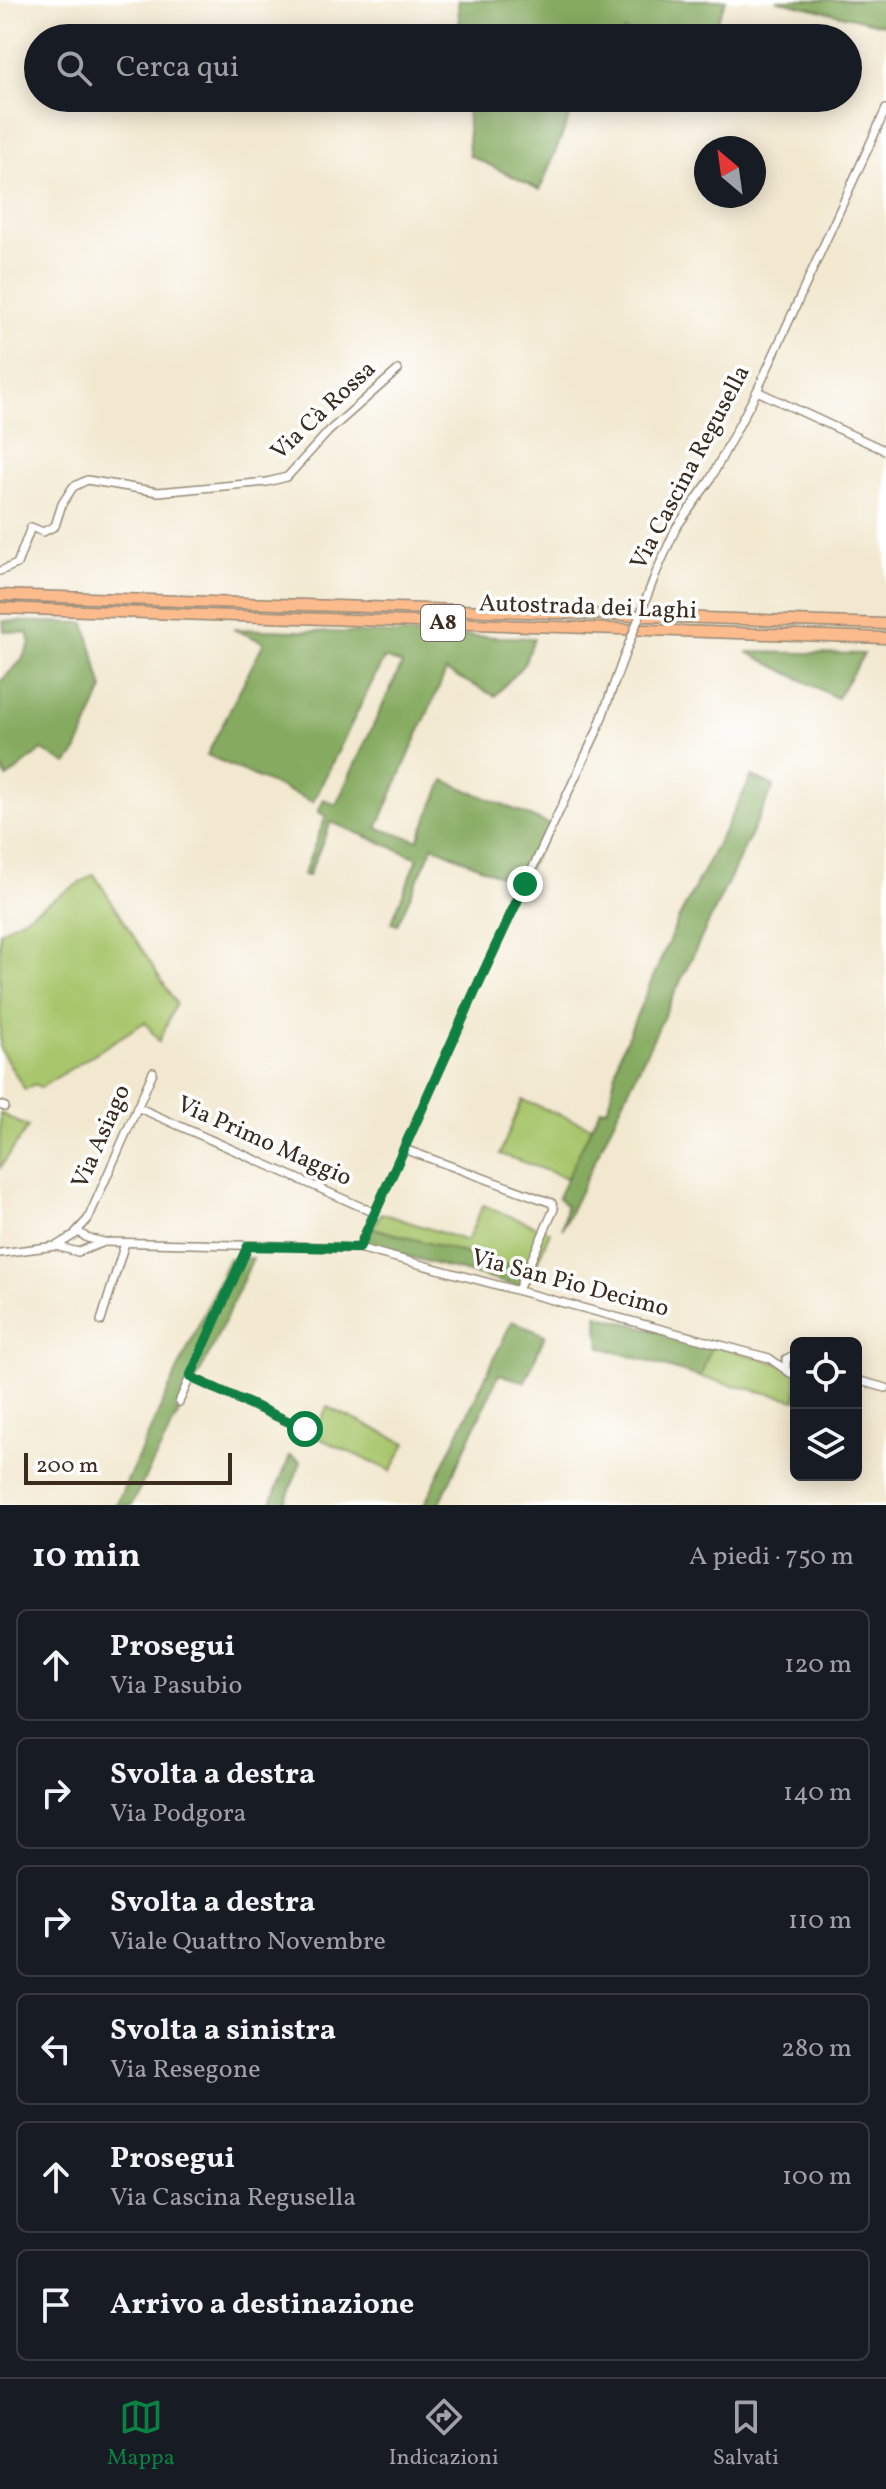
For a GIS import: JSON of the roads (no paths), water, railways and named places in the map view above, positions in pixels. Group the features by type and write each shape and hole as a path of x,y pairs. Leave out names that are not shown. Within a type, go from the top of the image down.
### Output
{"highway":[{"name":"Autostrada dei Laghi","path":"0,595 886,624"},
{"name":"Autostrada dei Laghi","path":"0,608 886,638"}],"street":[{"name":"Via Cascina Regusella","path":"359,1248 597,731 676,528 710,480 757,391 886,109"},
{"name":"Via Cà Rossa","path":"0,571 17,564 31,527 43,532 55,526 62,504 73,487 87,480 158,492 267,482 287,477 329,431 398,370"},
{"path":"757,391 886,451"},
{"name":"Via Asiago","path":"86,1240 88,1219 153,1072"},
{"name":"Via Primo Maggio","path":"137,1107 375,1213"},
{"path":"404,1149 552,1203 554,1209 518,1290"},
{"name":"Via Asiago","path":"56,1246 88,1219"},
{"path":"71,1250 68,1244 72,1235"},
{"name":"Via San Pio Decimo","path":"72,1235 86,1240 125,1243 359,1248 769,1358 790,1371"},
{"path":"0,1253 56,1246 81,1252 86,1240"},
{"path":"101,1321 125,1243"},
{"path":"179,1402 248,1246"},
{"name":"Via San Pio Decimo","path":"769,1358 790,1355"},
{"path":"190,1377 305,1429"},
{"path":"862,1382 886,1388"}]}
